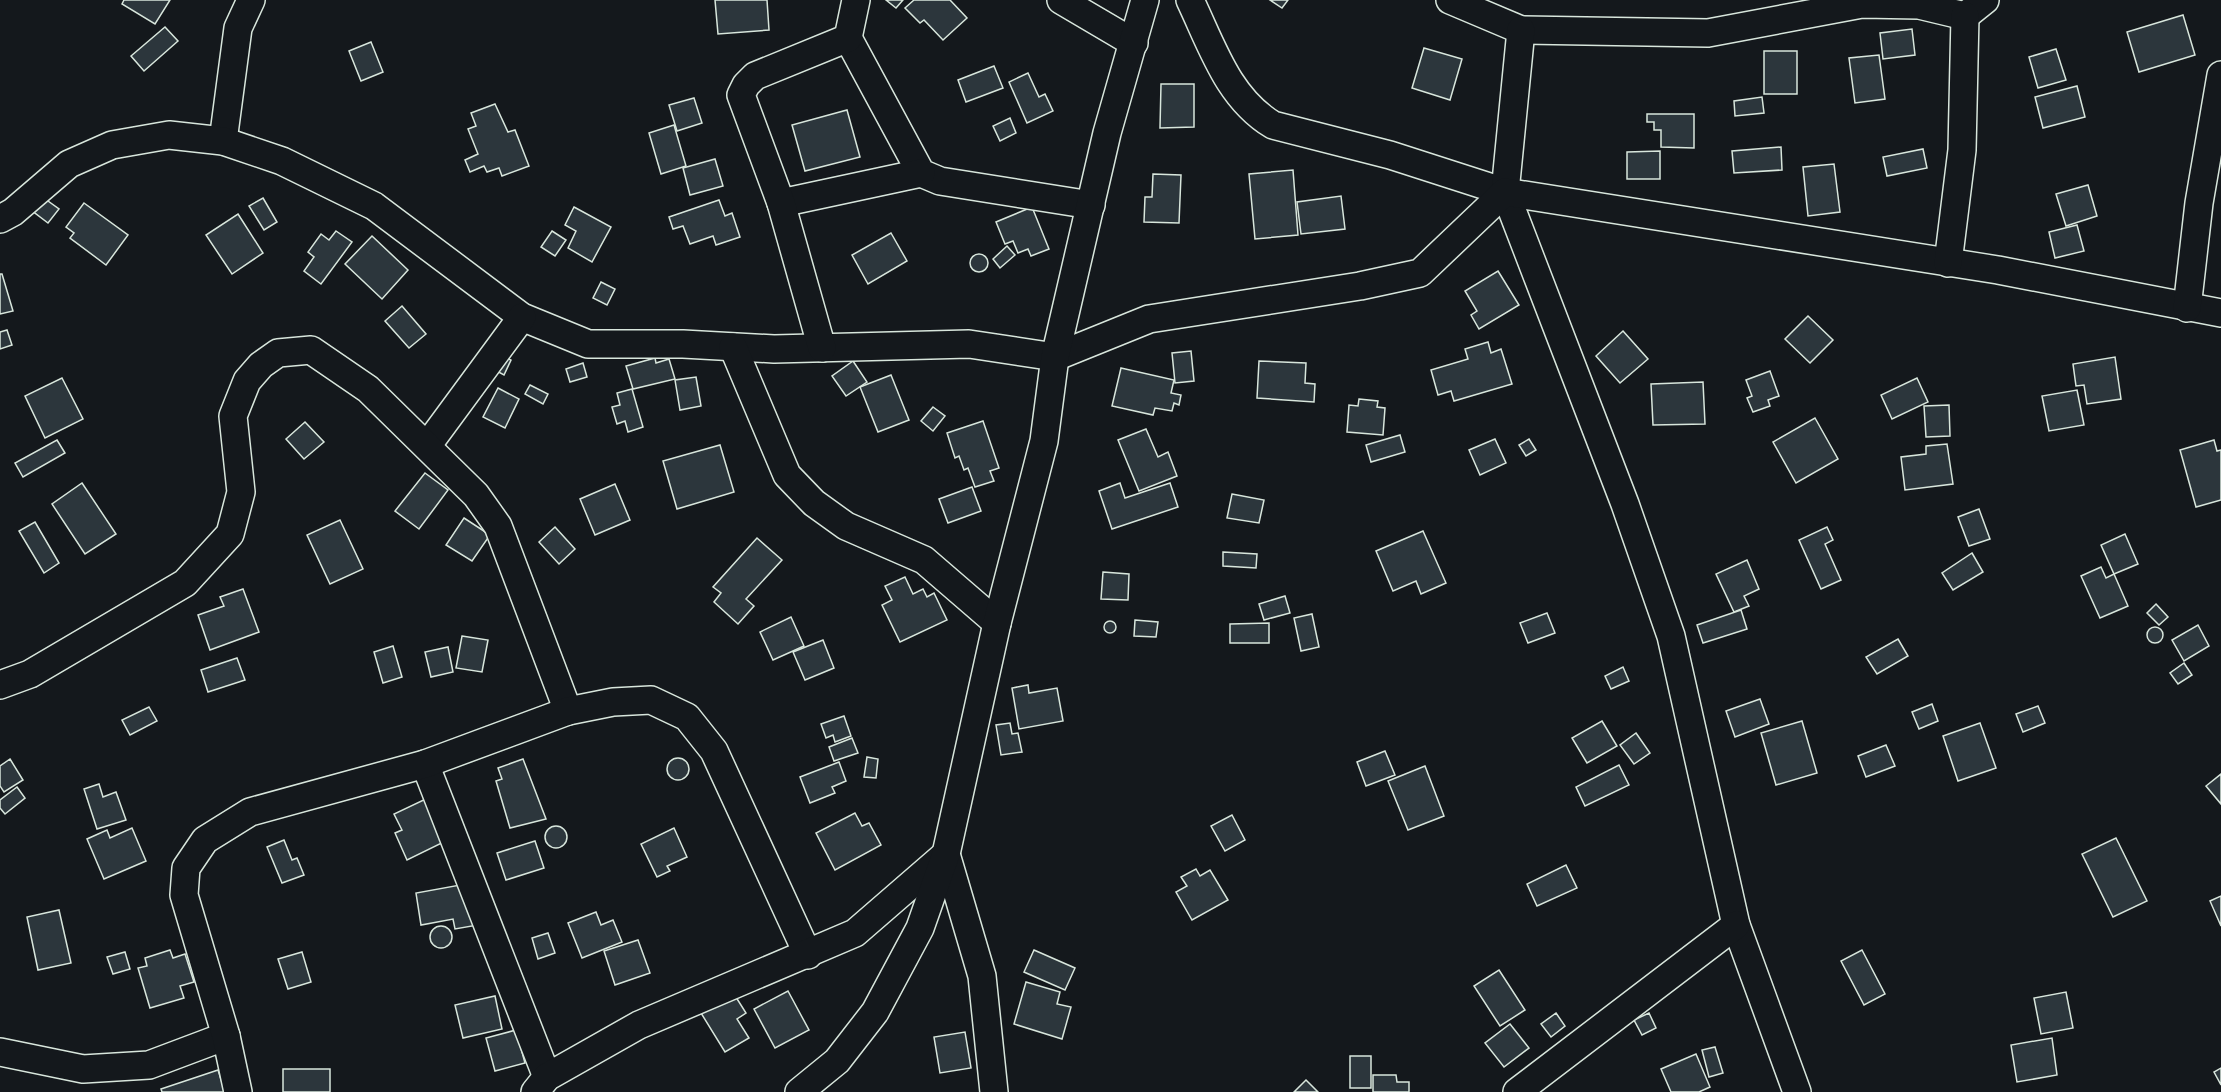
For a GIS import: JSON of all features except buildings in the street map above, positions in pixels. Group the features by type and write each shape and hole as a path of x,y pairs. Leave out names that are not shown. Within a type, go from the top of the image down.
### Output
{"street":[{"path":"223,141 238,28 251,0"},
{"path":"856,0 848,38 921,173"},
{"path":"1061,0 1134,43"},
{"path":"799,1092 837,1061 874,1012 920,928 946,854 997,623 1044,441 1055,357 1107,133 1145,0"},
{"path":"1190,0 1228,82 1258,116 1273,125 1390,155 1505,192 1998,270 2221,313"},
{"path":"1450,0 1521,30 1708,33 1862,4 1975,8 1962,150 1948,263"},
{"path":"1521,30 1505,192 1625,504 1671,636 1736,925 1797,1092"},
{"path":"822,348 781,203 741,95 754,76 848,38"},
{"path":"2187,308 2210,200 2221,75"},
{"path":"4,208 69,164 112,145 170,135 223,141 282,161 374,206 522,317 588,344 822,348 969,344 1055,357 1149,319 1360,286 1420,273 1505,192"},
{"path":"781,203 921,173 940,181 1091,206"},
{"path":"427,446 522,317"},
{"path":"733,347 787,475 814,503 846,526 924,560 997,623"},
{"path":"0,685 30,674 185,583 230,534 241,492 233,416 247,381 261,364 278,353 311,350 368,389 476,495 498,526 568,711"},
{"path":"238,1092 226,1036 184,895 186,868 205,840 250,812 425,764 568,711 613,702 651,700 687,717 714,751 808,955"},
{"path":"425,764 541,1084 639,1025 773,967 808,955 855,933 946,854"},
{"path":"946,854 982,976 994,1092"},
{"path":"1517,1092 1736,925"},
{"path":"0,1052 83,1069 149,1065 226,1036"}]}
